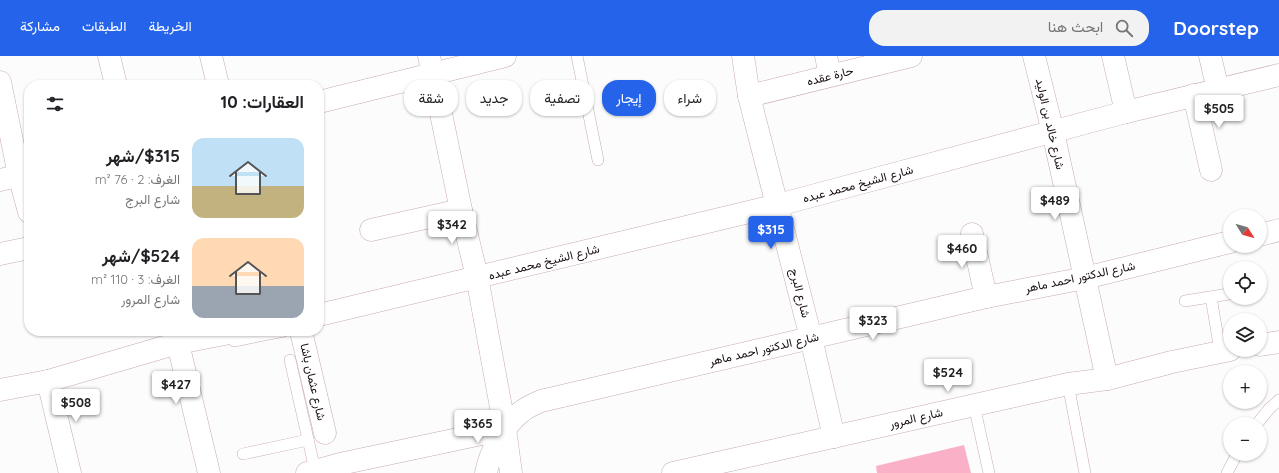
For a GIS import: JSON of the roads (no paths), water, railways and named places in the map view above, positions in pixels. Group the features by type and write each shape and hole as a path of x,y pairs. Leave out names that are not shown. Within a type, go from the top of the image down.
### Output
{"street":[{"path":"109,56 115,80"},
{"path":"211,56 217,80"},
{"path":"324,100 431,65 505,56"},
{"name":"شارع البرج","path":"743,56 749,96 778,205 834,437"},
{"name":"شارع خالد بن الوليد","path":"1034,56 1053,132 1107,379"},
{"path":"1113,56 1126,112"},
{"path":"1210,56 1218,90"},
{"name":"حارة عقده","path":"749,96 828,66 904,57"},
{"path":"431,65 461,210 477,278 506,429 511,473"},
{"name":"شارع الشيخ محمد عبده","path":"324,314 778,205 1126,112 1279,75"},
{"path":"0,82 16,176 24,198"},
{"path":"1194,96 1211,170"},
{"path":"371,230 461,210"},
{"path":"1267,233 1279,230"},
{"path":"972,234 986,297"},
{"name":"شارع الدكتور احمد ماهر","path":"486,473 491,455 506,429 520,412 540,401 986,297 1085,278 1223,244"},
{"path":"0,254 24,249"},
{"path":"0,390 48,381 177,341 208,336"},
{"name":"شارع عثمان باشا","path":"302,336 317,436"},
{"path":"177,341 209,473"},
{"path":"1267,344 1279,342"},
{"name":"شارع المرور","path":"673,473 1068,384 1107,379 1172,362 1223,351"},
{"path":"48,381 70,473"},
{"path":"311,472 506,429"}],"lane":[{"path":"577,56 598,160"},
{"path":"1185,301 1223,295"},
{"path":"1211,297 1223,343"},
{"path":"177,341 201,347 258,336"},
{"path":"290,360 317,436 311,472"},
{"path":"1068,384 1085,473"},
{"path":"1263,417 1279,400"},
{"path":"974,405 989,473"},
{"path":"243,454 317,436"},
{"path":"1227,473 1233,461"}]}
